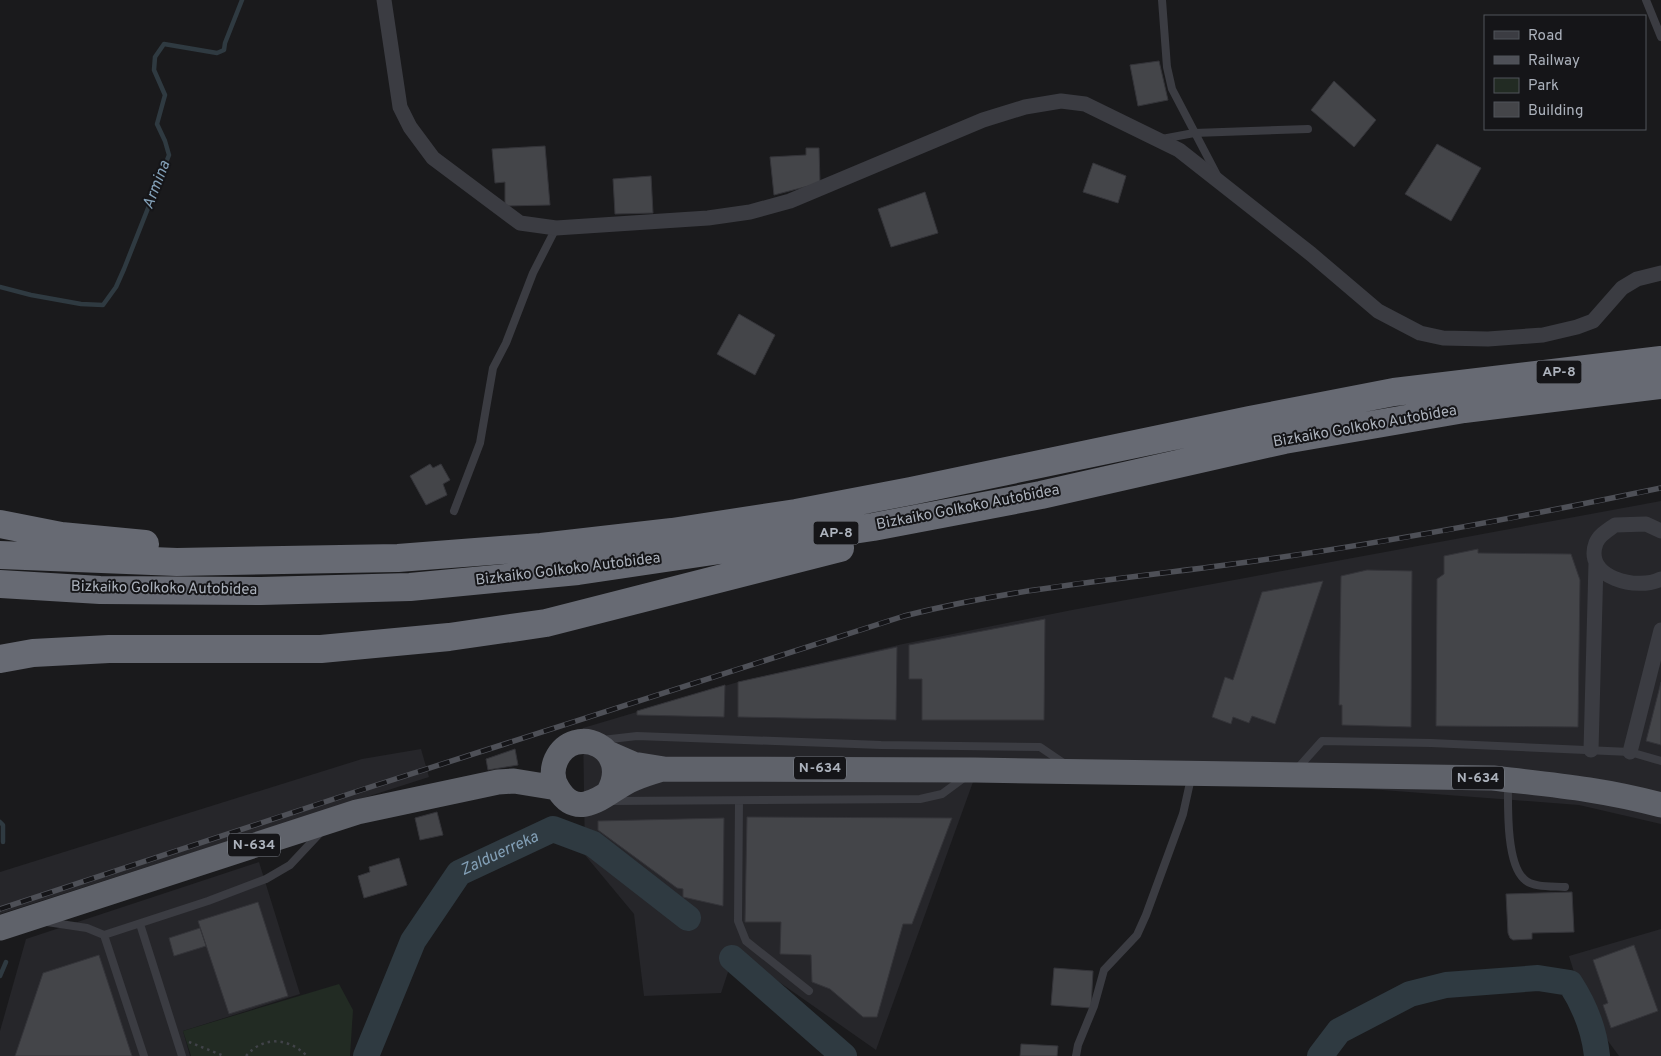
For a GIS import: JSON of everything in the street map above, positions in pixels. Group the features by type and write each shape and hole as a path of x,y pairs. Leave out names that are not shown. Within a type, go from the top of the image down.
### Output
{"highway":[{"name":"Bizkaiko Golkoko Autobidea","path":"0,555 177,562 398,558 541,547 672,532 796,513 911,491 1394,392 1661,360"},
{"name":"Bizkaiko Golkoko Autobidea","path":"0,584 138,590 260,591 410,587 578,571 873,527 1041,495 1284,440 1464,409 1661,385"},
{"path":"0,659 33,653 109,649 321,649 449,637 546,623 1041,495"},
{"path":"0,524 61,536 190,547 268,560"},
{"name":"N-634","path":"12,924 357,812 432,795 514,781 538,770 570,745 587,742 633,764 664,769 1292,774 1508,780 1571,785 1614,792 1661,805"},
{"path":"603,797 616,774 610,754"},
{"path":"557,788 553,772 558,756"},
{"name":"N-634","path":"514,781 557,788 563,796 580,804 603,797 632,779 664,769"}],"street":[{"path":"384,0 400,107 410,127 433,158 520,223 556,228 708,218 750,212 798,198 983,120 1025,107 1061,101 1085,104 1179,150 1378,311 1420,334 1435,337 1497,338 1543,334 1577,327 1593,321 1622,288 1637,279 1661,273"},
{"path":"1591,750 1596,563 1594,556 1596,542 1615,524 1646,524 1661,531"},
{"path":"1596,563 1607,575 1616,579 1641,584 1661,579"},
{"path":"1630,752 1661,630"}],"lane":[{"path":"1162,0 1167,67 1172,89 1220,182"},
{"path":"1646,0 1661,37"},
{"path":"1158,140 1194,133 1308,129"},
{"path":"454,511 480,443 493,368 556,228"},
{"path":"587,742 637,736 881,745 1040,747 1078,772"},
{"path":"1292,774 1322,741 1431,743 1630,752 1661,761"},
{"path":"603,797 739,801 920,799 942,794 975,770"},
{"path":"1076,1056 1078,1045 1094,1006 1104,970 1137,935 1146,915 1183,814 1191,773"},
{"path":"1508,780 1513,862 1524,880 1540,885 1565,887"},
{"path":"739,801 738,921 746,941 809,991"},
{"path":"12,924 80,927 104,934 208,902 266,879 290,865 332,820"},
{"path":"140,924 182,1056"},
{"path":"104,934 144,1056"}],"path":[{"path":"246,1056 264,1042 276,1040 293,1045 307,1056"},
{"path":"178,1041 194,1042 224,1056"}],"shaded area":[{"path":"1661,501 1661,824 1579,805 1317,785 973,782 876,1050 735,951 721,993 644,996 634,914 585,855 583,728 738,682 903,644 1072,610"},
{"path":"421,749 429,777 0,914 0,872 362,759"},
{"path":"259,862 300,994 183,1031 190,1056 0,1056 0,1031 26,939"},
{"path":"1661,929 1661,1056 1619,1056 1586,1011 1569,956"}],"green space":[{"path":"339,984 353,1010 350,1056 191,1056 183,1031"}],"building":[{"path":"1159,61 1168,100 1138,106 1130,65"},
{"path":"1334,81 1376,120 1354,147 1311,110"},
{"path":"1437,144 1481,168 1451,221 1405,194"},
{"path":"545,146 550,205 505,206 505,182 495,183 492,149"},
{"path":"806,148 819,148 820,183 774,195 770,157 806,155"},
{"path":"1093,163 1126,176 1118,203 1083,192"},
{"path":"651,176 653,213 615,214 613,179"},
{"path":"925,192 938,233 891,247 878,209"},
{"path":"739,314 775,335 755,375 717,354"},
{"path":"430,464 433,468 441,464 450,480 443,484 447,495 426,505 410,476"},
{"path":"1478,549 1478,553 1571,554 1580,580 1578,727 1436,726 1437,579 1444,574 1444,556"},
{"path":"1367,570 1412,571 1411,727 1342,725 1342,705 1339,705 1341,576"},
{"path":"1323,581 1275,724 1252,716 1249,723 1233,717 1231,724 1212,717 1225,677 1233,680 1262,592"},
{"path":"1045,619 1044,720 922,720 922,679 909,679 909,645"},
{"path":"897,647 896,720 738,717 738,682"},
{"path":"1661,682 1661,745 1646,741"},
{"path":"725,685 724,717 637,715 637,711"},
{"path":"515,749 518,765 488,770 486,759"},
{"path":"437,812 443,835 420,840 415,818"},
{"path":"747,817 952,818 912,924 903,924 877,1017 863,1017 830,989 812,982 811,955 780,954 781,922 745,922"},
{"path":"724,818 723,906 683,897 683,889 677,888 598,830 598,821"},
{"path":"399,858 407,885 364,898 358,876 370,872 369,867"},
{"path":"1572,892 1574,932 1532,933 1532,939 1513,940 1510,938 1508,933 1506,894"},
{"path":"258,902 288,996 229,1014 198,921"},
{"path":"200,928 206,946 174,956 169,938"},
{"path":"1634,945 1658,1011 1611,1028 1603,1005 1608,1003 1593,960"},
{"path":"99,955 132,1056 15,1056 43,973"},
{"path":"1054,968 1093,971 1091,1008 1051,1005"},
{"path":"1021,1044 1058,1046 1057,1056 1020,1056"}],"waterway":[{"name":"Armina","path":"0,287 81,304 103,305 116,287 124,269 169,155 157,124 165,95 154,70 155,57 164,44 217,53 224,50 242,0"},
{"name":"Armina","path":"0,822 3,825 3,842"},
{"name":"Zalduerreka","path":"366,1056 413,941 459,873 553,829 593,844 688,918"},
{"path":"732,958 844,1056"},
{"name":"Armina","path":"0,976 6,962"},
{"path":"1320,1056 1339,1031 1410,994 1446,985 1538,978 1570,983 1588,1018 1594,1036 1597,1056"}],"railway":[{"path":"0,909 361,790 904,616 992,597 1035,590 1306,554 1408,537 1661,488"}]}
